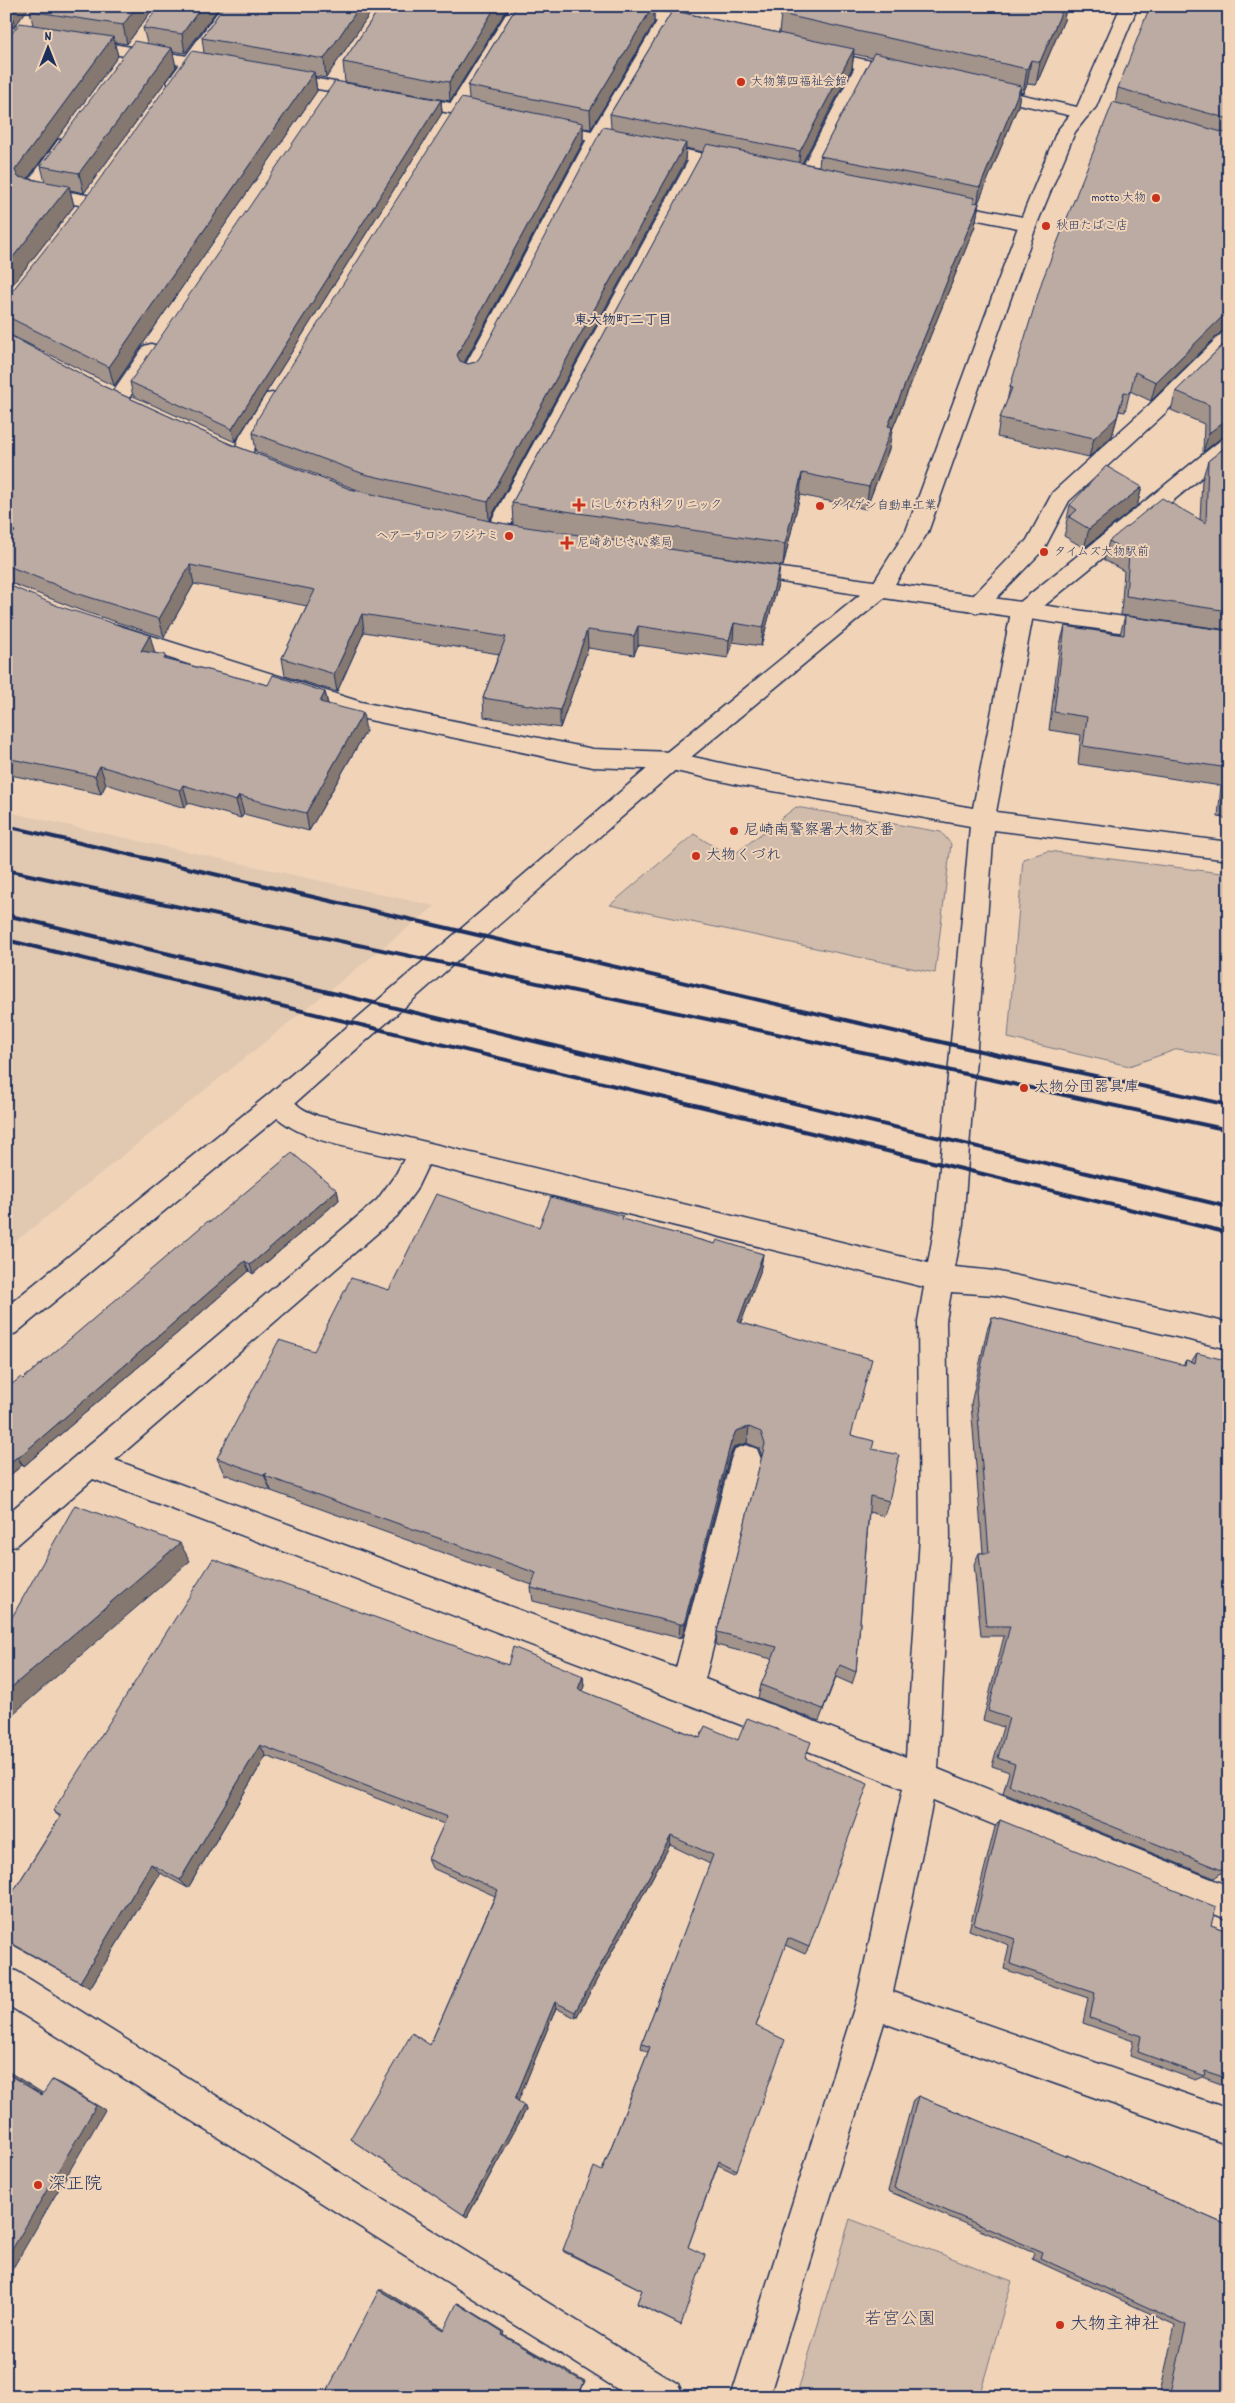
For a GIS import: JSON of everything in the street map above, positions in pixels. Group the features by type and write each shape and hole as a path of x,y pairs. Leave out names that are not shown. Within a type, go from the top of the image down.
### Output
{"street":[{"path":"163,100 231,6"},
{"path":"446,125 466,110 520,6"},
{"path":"610,6 718,30"},
{"path":"6,1324 278,1102 671,761 880,590 916,532 1028,224 1066,131 1084,110 1130,6"},
{"path":"470,375 597,137 668,18"},
{"path":"6,52 13,33 32,20"},
{"path":"13,33 238,69"},
{"path":"121,66 144,36"},
{"path":"800,50 921,78"},
{"path":"805,179 865,65"},
{"path":"322,102 344,70"},
{"path":"267,74 466,110"},
{"path":"968,88 1084,110 1106,112"},
{"path":"532,124 757,170"},
{"path":"76,128 31,190 90,201"},
{"path":"496,531 699,158"},
{"path":"786,176 824,183"},
{"path":"78,217 102,186"},
{"path":"922,203 1028,224"},
{"path":"977,605 1036,544 1061,497 1155,411 1229,337"},
{"path":"119,398 160,338"},
{"path":"242,456 250,436 282,386"},
{"path":"750,2397 873,2002 921,1779 935,1537 932,1321 938,1278 949,1224 983,819 1022,612 1229,444"},
{"path":"722,566 1022,612 1229,640"},
{"path":"100,627 360,710 593,758 671,761 739,776 983,819 1229,850"},
{"path":"278,1102 292,1116 314,1126 420,1154 938,1278 995,1283 1229,1336"},
{"path":"6,1535 387,1208 406,1182 420,1154"},
{"path":"687,1688 746,1459"},
{"path":"89,1464 687,1688 921,1779 1229,1903"},
{"path":"6,1984 665,2397"},
{"path":"873,2002 1229,2127"}],"shaded area":[{"path":"6,811 12,813 435,906 6,1249"}],"green space":[{"path":"796,807 941,832 951,844 935,973 610,905 694,834 731,857"},
{"path":"1048,851 1229,874 1229,1058 1178,1049 1129,1066 1008,1038 1023,859"},
{"name":"若宮公園","path":"850,2219 1012,2281 979,2397 796,2397"}],"building":[{"path":"33,6 137,6 123,25 30,11"},
{"path":"159,6 202,6 182,34 143,28"},
{"path":"224,6 360,6 324,59 202,38"},
{"path":"381,6 496,6 449,82 343,62"},
{"path":"517,6 653,6 590,110 468,86"},
{"path":"785,6 1064,6 1040,62 1031,60 1027,69 781,14"},
{"path":"1150,6 1229,6 1229,119 1118,88"},
{"path":"674,8 680,10 679,12 854,49 800,151 610,114"},
{"path":"20,23 113,37 15,170 18,177 69,186 6,266 6,38"},
{"path":"134,41 172,48 79,173 41,166"},
{"path":"192,51 314,72 109,367 6,316 6,296 9,295 94,187"},
{"path":"874,53 1021,86 980,187 820,156"},
{"path":"335,81 441,100 232,429 130,382"},
{"path":"461,98 583,123 457,355 460,361 468,364 476,362 480,357 603,127 686,143 488,502 364,474 253,433 258,418"},
{"path":"1113,102 1229,134 1229,312 1156,382 1135,372 1130,393 1124,392 1117,417 1094,438 1000,418 1012,388 1010,387 1042,281"},
{"path":"707,144 975,198 973,202 979,203 888,426 892,427 869,487 802,473 785,544 512,503"},
{"path":"6,333 105,387 230,444 350,489 494,522 780,566 763,628 734,623 729,640 638,626 634,636 587,630 560,710 483,698 506,637 362,614 334,674 282,658 315,590 190,565 159,619 76,593 6,565 6,545 15,531 6,529"},
{"path":"1229,339 1229,418 1209,433 1209,405 1176,391"},
{"path":"1229,444 1229,611 1126,596 1129,553 1109,541 1162,498 1206,523 1208,461"},
{"path":"1106,466 1142,487 1089,529 1069,517 1077,510 1070,505"},
{"path":"6,584 58,606 150,635 141,651 166,655 164,659 268,685 273,675 325,692 320,702 363,713 306,813 239,796 236,801 183,785 180,790 100,766 95,776 6,758"},
{"path":"1125,616 1229,631 1229,800 1225,800 1228,768 1083,746 1087,717 1054,712 1065,626 1124,635"},
{"path":"292,1153 337,1190 250,1265 245,1261 18,1458 6,1466 6,1389 21,1377 23,1379 208,1221 210,1222"},
{"path":"436,1194 539,1227 551,1197 623,1216 622,1219 715,1244 717,1240 763,1254 738,1322 872,1359 851,1435 874,1441 872,1449 899,1455 889,1501 870,1496 856,1672 840,1665 823,1709 761,1685 777,1647 717,1632 765,1444 761,1432 749,1427 736,1431 731,1442 684,1624 531,1588 536,1573 265,1476 267,1473 264,1475 217,1458 279,1340 314,1351 351,1278 389,1290"},
{"path":"992,1317 1185,1365 1186,1360 1195,1363 1197,1353 1229,1361 1229,1849 1224,1871 1009,1785 1015,1764 998,1758 1009,1718 988,1711 1010,1626 986,1626 979,1553 989,1553 976,1391"},
{"path":"75,1505 180,1543 6,1692 6,1628"},
{"path":"213,1559 508,1665 513,1647 583,1676 578,1689 700,1738 705,1726 738,1740 747,1718 811,1742 805,1758 868,1784 809,1947 788,1938 756,2026 785,2040 737,2170 719,2161 688,2247 705,2255 681,2325 637,2303 642,2290 563,2250 594,2167 602,2171 650,2047 642,2043 713,1855 671,1836 575,2012 555,2002 515,2099 524,2105 464,2215 350,2139 412,2033 430,2045 498,1890 428,1859 447,1817 260,1745 180,1880 151,1864 80,1982 6,1940 6,1903 61,1816 53,1811"},
{"path":"1000,1820 1216,1907 1211,1925 1229,1932 1229,2079 1205,2071 1204,2076 1138,2052 1141,2036 1090,2018 1095,1993 1010,1964 1015,1939 974,1924"},
{"path":"6,2073 42,2095 52,2080 96,2106 6,2260"},
{"path":"918,2096 1067,2157 1067,2155 1229,2226 1229,2397 1170,2397 1186,2325 1040,2258 1042,2252 894,2188"},
{"path":"379,2290 444,2330 457,2303 503,2332 502,2335 584,2382 578,2397 324,2397"}],"railway":[{"path":"6,826 971,1049 1229,1105"},
{"path":"6,870 1229,1130"},
{"path":"6,915 1229,1207"},
{"path":"6,940 1229,1233"}],"place":[{"name":"大物第四福祉会館","path":"741,82"},
{"name":"motto 大物","path":"1156,198"},
{"name":"秋田たばこ店","path":"1046,226"},
{"name":"にしがわ内科クリニック","path":"579,505"},
{"name":"ダイゲン自動車工業","path":"820,506"},
{"name":"ヘアーサロン フジナミ","path":"509,536"},
{"name":"尼崎あじさい薬局","path":"567,543"},
{"name":"タイムズ大物駅前","path":"1044,552"},
{"name":"尼崎南警察署大物交番","path":"734,831"},
{"name":"大物くづれ","path":"696,856"},
{"name":"大物分団器具庫","path":"1024,1088"},
{"name":"深正院","path":"38,2185"},
{"name":"大物主神社","path":"1060,2325"}],"district":[{"name":"東大物町二丁目","path":"623,321"}]}
